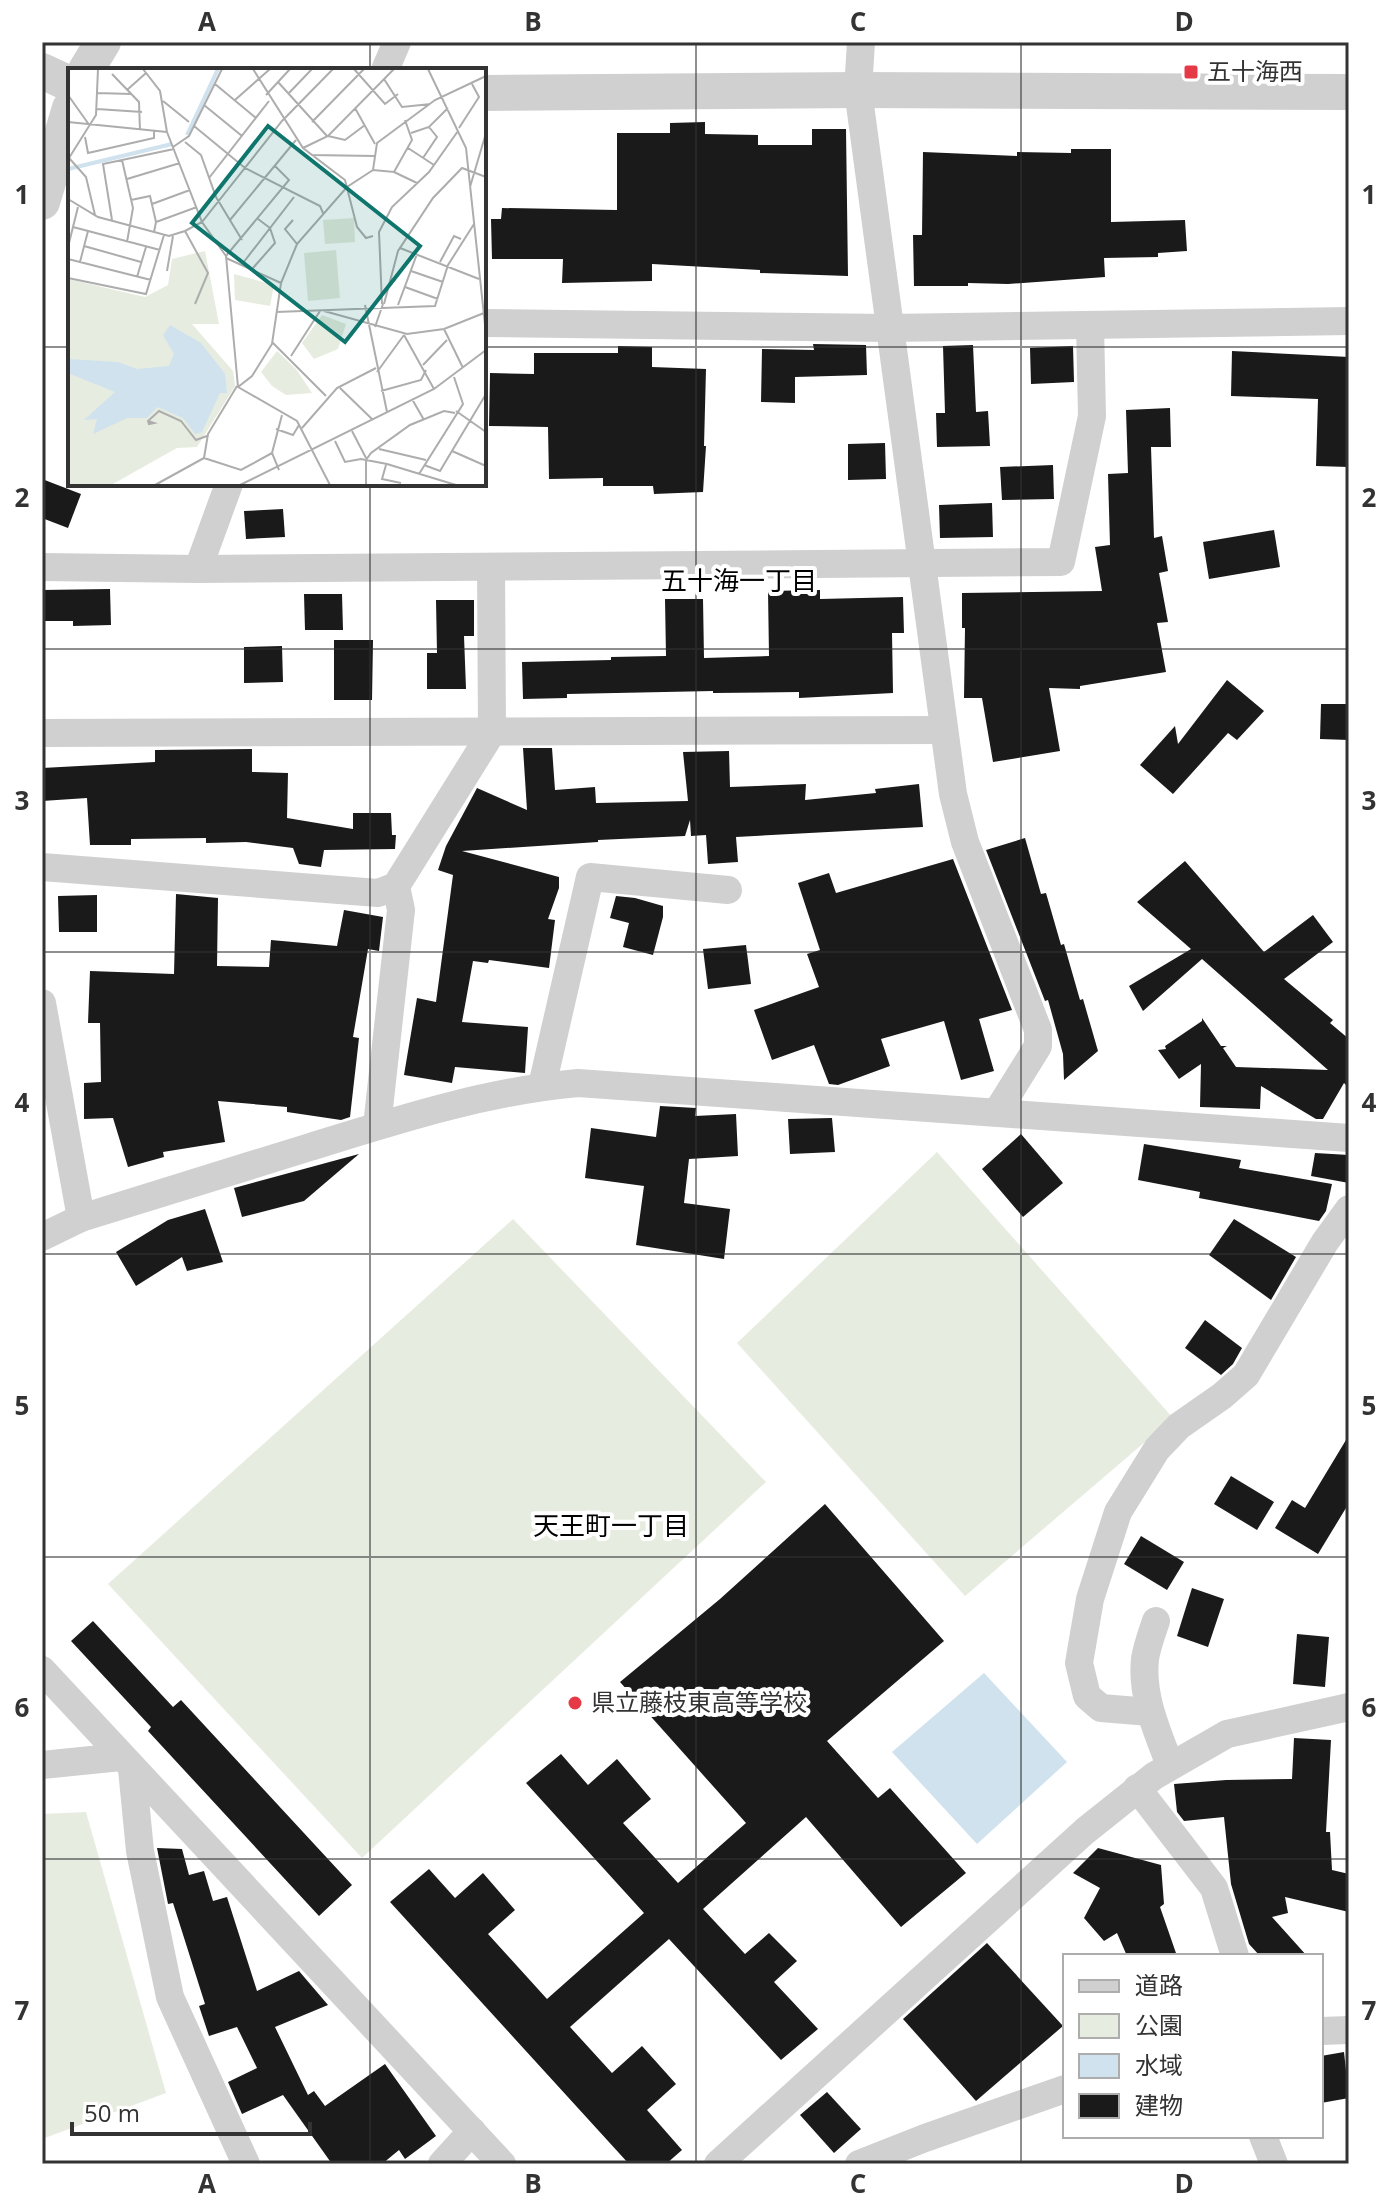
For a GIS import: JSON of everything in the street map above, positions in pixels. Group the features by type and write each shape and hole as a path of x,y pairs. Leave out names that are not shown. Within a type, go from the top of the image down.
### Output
{"street":[{"path":"87,68 103,42"},
{"path":"386,68 397,42"},
{"path":"861,42 858,90 953,794 965,842 1038,1030 1038,1046 997,1112"},
{"path":"42,71 68,83"},
{"path":"486,93 858,90 1349,92"},
{"path":"42,202 68,115"},
{"path":"486,323 890,328 1349,321"},
{"path":"42,567 198,569 1061,562 1092,416 1090,325"},
{"path":"198,569 228,486"},
{"path":"42,867 378,893 396,886 492,732 491,567"},
{"path":"42,733 944,730"},
{"path":"542,1086 590,877 728,890"},
{"path":"377,1126 401,910 396,886"},
{"path":"42,1003 81,1218"},
{"path":"42,1237 81,1218 377,1126 542,1086 578,1083 1349,1138"},
{"path":"1150,1712 1101,1708 1087,1696 1079,1663 1090,1599 1118,1512 1157,1449 1179,1426 1246,1375 1325,1242 1349,1209"},
{"path":"1156,1621 1145,1658 1145,1689 1150,1712 1170,1765"},
{"path":"42,1670 502,2164"},
{"path":"718,2164 1085,1831 1137,1788 1170,1765 1227,1734 1349,1707"},
{"path":"42,1765 126,1763"},
{"path":"126,1763 140,1851 170,1997 246,2164"},
{"path":"1137,1788 1214,1888 1234,1954"},
{"path":"1323,2031 1349,2030"},
{"path":"859,2164 1063,2090"},
{"path":"442,2164 472,2131"},
{"path":"1264,2138 1274,2164"}],"green space":[{"path":"937,1152 1173,1418 965,1596 737,1343"},
{"path":"513,1219 766,1482 362,1858 108,1584"},
{"path":"86,1812 166,2093 42,2139 42,1814"}],"water":[{"path":"984,1673 1067,1762 977,1844 892,1752"}],"building":[{"path":"705,122 705,134 758,135 758,145 812,145 812,129 846,129 848,276 652,264 652,281 562,283 563,259 492,259 491,219 501,219 502,208 617,210 617,133 670,133 670,123"},
{"path":"1071,149 1111,149 1111,222 1185,220 1187,251 1158,253 1158,257 1104,258 1105,277 1008,284 968,283 968,286 914,286 913,235 922,235 923,152 1017,156 1017,152 1071,153"},
{"path":"813,344 866,345 867,375 795,377 795,403 761,402 762,349 814,350"},
{"path":"973,345 976,412 988,411 990,446 937,447 936,413 945,413 943,346"},
{"path":"618,346 652,347 652,367 706,369 703,492 654,494 653,486 603,486 603,478 549,479 548,427 489,426 490,373 534,374 534,353 618,353"},
{"path":"1073,346 1074,382 1031,384 1030,348"},
{"path":"1232,351 1349,357 1349,467 1316,466 1318,399 1231,396"},
{"path":"1170,408 1171,447 1151,447 1154,538 1162,536 1168,571 1159,573 1168,622 1157,623 1166,672 1080,686 1080,689 1049,688 1060,751 993,762 982,698 964,698 962,593 1102,591 1095,547 1110,545 1108,474 1128,473 1126,410"},
{"path":"885,443 886,479 848,480 848,444"},
{"path":"1053,465 1054,499 1002,500 1000,467"},
{"path":"42,479 81,494 68,528 42,518"},
{"path":"992,503 993,537 940,538 939,505"},
{"path":"283,509 285,537 246,539 244,511"},
{"path":"1274,530 1280,567 1209,579 1203,542"},
{"path":"110,589 111,625 73,626 73,621 42,621 42,590"},
{"path":"820,590 820,599 903,597 904,633 892,633 893,693 799,698 799,692 713,691 567,694 567,698 523,699 522,662 666,656 665,599 703,599 704,658 769,656 768,591"},
{"path":"304,594 342,594 343,630 305,630"},
{"path":"436,600 474,600 474,636 464,636 466,689 427,689 427,653 437,653"},
{"path":"334,640 373,640 372,700 334,700"},
{"path":"282,646 283,682 244,683 244,647"},
{"path":"1227,680 1264,711 1237,740 1228,733 1173,794 1140,765 1175,726 1178,744"},
{"path":"1321,704 1349,704 1349,740 1320,739"},
{"path":"523,748 552,748 555,790 595,787 596,803 688,801 683,752 729,751 730,787 806,784 805,800 876,793 875,789 919,784 923,827 736,837 738,862 708,864 706,835 691,836 690,820 685,836 462,851 559,877 559,888 548,919 555,920 549,968 489,960 488,963 473,961 462,1022 528,1027 525,1073 455,1067 452,1083 404,1075 417,998 436,1002 453,875 438,870 446,846 477,788 527,810"},
{"path":"252,749 252,772 288,773 287,818 353,829 353,813 391,813 392,835 396,835 395,849 324,850 321,867 299,864 293,848 246,842 206,843 206,838 131,839 131,845 90,845 87,798 42,801 42,768 155,762 155,750"},
{"path":"1025,838 1041,894 1046,893 1098,1051 1064,1080 1063,1054 1048,1000 1045,1001 986,850"},
{"path":"953,859 1012,1010 979,1019 994,1071 961,1080 944,1021 881,1039 890,1066 838,1085 829,1084 814,1045 772,1060 754,1010 819,987 807,954 820,950 798,883 829,873 836,893"},
{"path":"1185,861 1264,952 1313,915 1333,942 1284,979 1333,1020 1330,1023 1349,1039 1349,1088 1344,1083 1323,1119 1316,1119 1261,1086 1260,1109 1200,1107 1201,1064 1179,1079 1158,1050 1166,1049 1165,1046 1202,1018 1221,1046 1227,1046 1223,1048 1236,1067 1328,1070 1202,959 1143,1011 1129,986 1191,949 1137,902"},
{"path":"176,894 218,898 217,966 269,967 271,940 337,946 344,910 383,917 379,951 368,949 353,1037 359,1038 350,1117 341,1120 287,1112 287,1107 218,1101 225,1142 163,1152 164,1157 128,1167 113,1118 84,1119 84,1083 101,1082 100,1023 88,1023 90,971 174,974"},
{"path":"97,895 97,932 59,932 58,896"},
{"path":"616,896 663,906 653,955 623,947 629,923 610,918"},
{"path":"746,945 751,984 708,989 703,949"},
{"path":"660,1106 696,1108 695,1116 736,1114 738,1156 689,1159 684,1203 730,1209 724,1259 636,1245 644,1186 585,1178 591,1128 656,1137"},
{"path":"832,1118 835,1152 790,1154 788,1119"},
{"path":"1021,1134 1063,1183 1023,1217 982,1169"},
{"path":"1144,1144 1241,1160 1239,1168 1332,1184 1326,1211 1319,1221 1199,1198 1200,1192 1138,1180"},
{"path":"1315,1153 1349,1155 1349,1183 1311,1176"},
{"path":"359,1154 304,1201 242,1217 234,1188"},
{"path":"205,1209 223,1262 187,1271 182,1257 136,1286 116,1252 168,1220"},
{"path":"1234,1219 1296,1257 1271,1300 1209,1255"},
{"path":"1205,1320 1242,1348 1233,1364 1221,1375 1185,1348"},
{"path":"1349,1435 1349,1503 1318,1554 1275,1528 1292,1500 1305,1508"},
{"path":"1231,1476 1274,1502 1257,1530 1214,1504"},
{"path":"825,1504 944,1641 827,1741 878,1798 890,1788 966,1873 901,1927 806,1817 703,1909 745,1954 769,1933 797,1961 774,1982 818,2029 781,2060 669,1939 570,2027 612,2073 642,2046 676,2084 647,2110 682,2150 666,2164 629,2164 390,1902 429,1869 455,1898 483,1873 515,1910 488,1934 547,1999 644,1913 526,1783 561,1754 588,1785 617,1759 651,1799 623,1823 678,1883 746,1823 620,1682 720,1599"},
{"path":"1141,1536 1184,1562 1167,1590 1124,1564"},
{"path":"1192,1588 1224,1599 1208,1647 1177,1636"},
{"path":"93,1621 173,1707 181,1700 352,1885 319,1916 148,1731 151,1727 71,1641"},
{"path":"1297,1634 1329,1637 1325,1687 1293,1684"},
{"path":"1294,1738 1331,1740 1326,1832 1330,1832 1332,1870 1349,1874 1349,1912 1285,1897 1288,1913 1272,1917 1305,1954 1258,1954 1249,1944 1231,1884 1224,1817 1184,1821 1177,1812 1174,1784 1292,1779"},
{"path":"157,1848 182,1849 189,1875 204,1871 213,1901 227,1897 257,1991 299,1971 328,2005 275,2027 308,2095 314,2091 325,2106 385,2064 436,2136 405,2159 399,2150 382,2164 332,2164 283,2095 242,2114 228,2082 257,2068 237,2027 209,2036 199,2006 205,2004 173,1903 168,1904"},
{"path":"1098,1848 1161,1865 1164,1904 1160,1907 1176,1954 1126,1954 1117,1933 1104,1941 1084,1918 1100,1888 1073,1873"},
{"path":"987,1943 1063,2026 976,2101 903,2019"},
{"path":"1344,2052 1349,2098 1323,2103 1323,2056"},
{"path":"827,2092 861,2129 834,2153 800,2115"}],"place":[{"name":"五十海西","path":"1191,72"},
{"name":"県立藤枝東高等学校","path":"575,1703"}],"district":[{"name":"五十海一丁目","path":"739,581"},
{"name":"天王町一丁目","path":"611,1526"}]}
